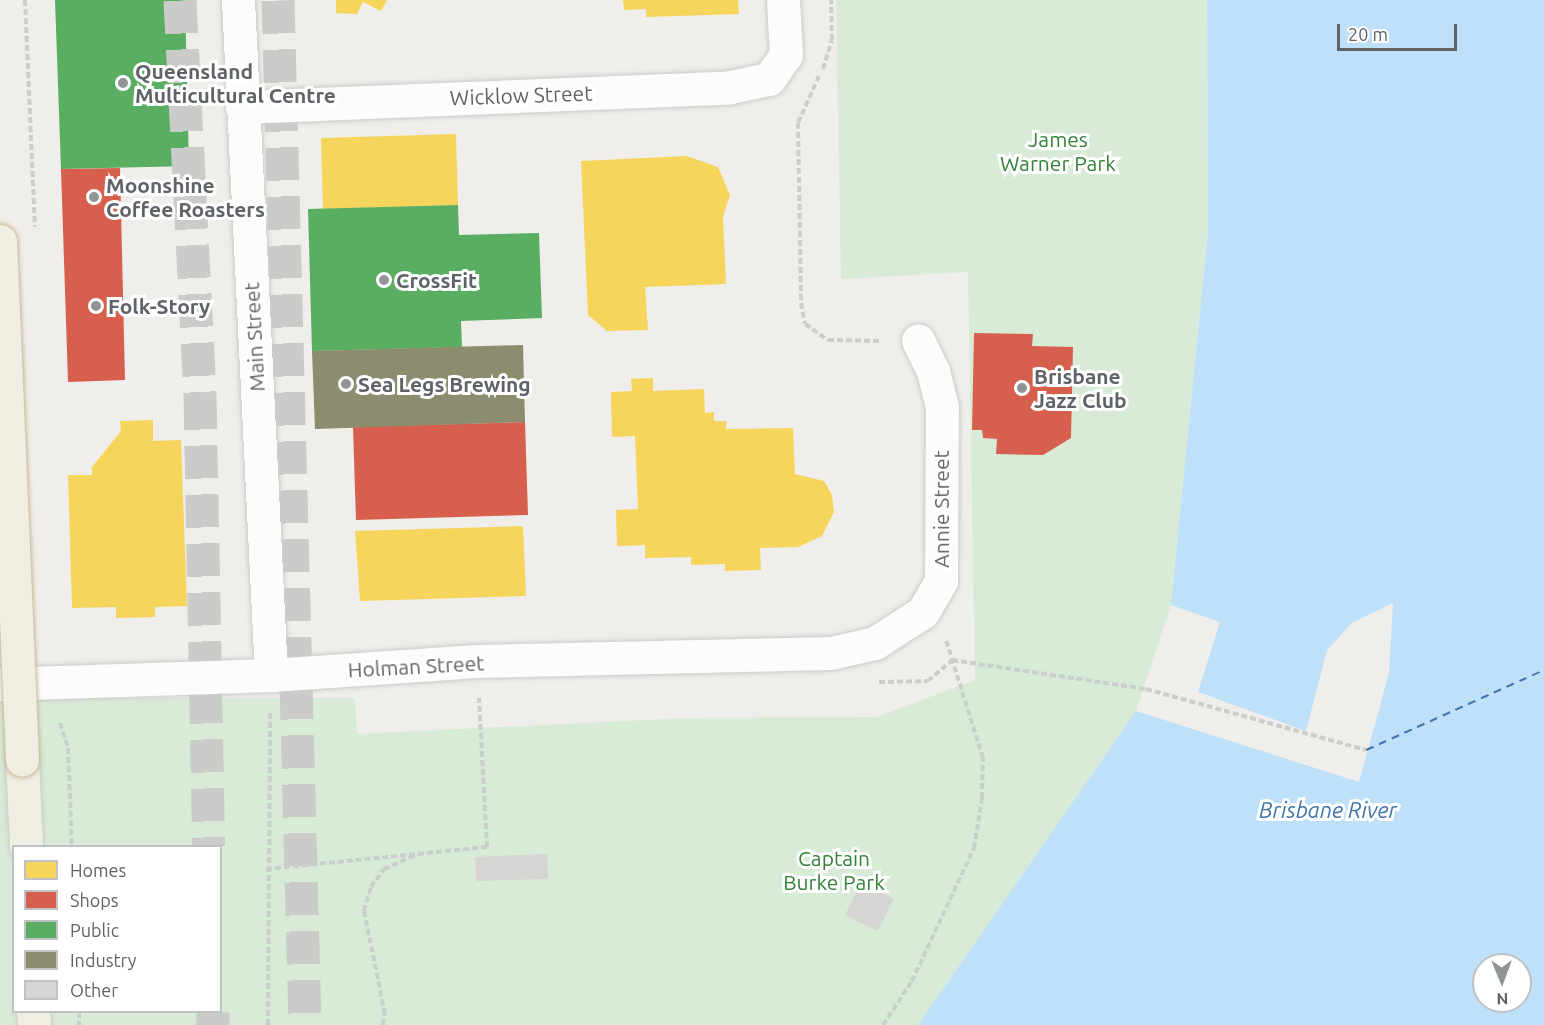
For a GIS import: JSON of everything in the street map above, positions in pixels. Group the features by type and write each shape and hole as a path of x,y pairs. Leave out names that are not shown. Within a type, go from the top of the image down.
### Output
{"highway":[{"path":"0,241 26,845"}],"street":[{"name":"Main Street","path":"238,0 271,675"},
{"name":"Wicklow Street","path":"242,107 730,87 769,79 786,54 783,0"},
{"name":"Annie Street","path":"831,653 875,643 923,612 933,599 941,581 942,407 933,371 918,340"},
{"name":"Holman Street","path":"0,684 271,675 477,661 831,653"}],"path":[{"path":"831,0 832,40 829,56 798,123 801,303 806,324 828,340 918,340"},
{"path":"883,1025 912,981 974,848 982,798 983,758 933,599"},
{"path":"831,653 877,682 903,684 928,681 952,660 1146,689 1366,750"},
{"path":"266,869 487,847 477,661"},
{"path":"268,1025 266,869 271,675"},
{"path":"383,1025 385,1014 364,911 371,887 384,869 419,853"}],"green space":[{"name":"Captain Burke Park","path":"836,0 1207,0 1208,231 1171,605 1136,711 918,1025 0,1025 0,698 355,698 357,734 687,718 877,717 975,680 968,272 841,279","holes":["974,333 1032,334 1032,346 1072,347 1070,438 1042,455 997,454 997,439 983,438"]}],"water":[{"name":"Brisbane River","path":"1207,0 1544,0 1544,1025 918,1025 1136,711 1171,605 1208,231"}],"pier":[{"path":"1393,603 1389,673 1359,782 1136,711 1171,605 1220,622 1198,692 1306,731 1327,650 1352,623"}],"building: Homes":[{"path":"336,0 387,0 381,11 363,2 357,14 336,13"},
{"path":"623,0 738,0 739,14 646,17 646,9 624,10"},
{"path":"456,134 458,205 323,209 321,138"},
{"path":"687,156 718,167 730,195 723,217 726,284 645,287 648,330 607,331 588,315 581,161"},
{"path":"653,378 653,391 704,389 705,413 714,412 714,421 726,421 726,429 793,428 795,474 824,481 832,495 834,512 822,536 798,547 760,548 761,570 725,571 725,564 691,565 691,557 645,558 645,545 617,546 616,510 638,509 635,436 612,437 611,392 632,391 631,379"},
{"path":"153,420 153,441 181,440 187,606 155,607 155,617 116,618 116,607 72,608 68,475 92,475 92,467 121,431 120,421"},
{"path":"523,526 526,596 360,601 355,531"}],"building: Shops":[{"path":"120,168 125,380 68,382 61,169"},
{"name":"Brisbane Jazz Club","path":"974,333 1033,334 1032,346 1073,347 1071,438 1043,455 996,454 997,439 983,438 982,430 972,430"},
{"path":"525,422 528,515 356,520 353,427"}],"building: Public":[{"name":"Queensland Multicultural Centre","path":"55,0 185,0 189,166 61,169"},
{"path":"458,205 459,235 539,233 542,318 461,321 462,347 312,351 308,209"}],"building: Industry":[{"path":"523,345 525,422 315,429 312,351"}],"building: Other":[{"path":"547,854 548,879 476,881 475,857"},
{"path":"861,883 894,899 878,931 845,915"}],"ferry route":[{"path":"1366,750 1544,670"}],"tunnel":[{"path":"180,0 200,396 209,845"},
{"path":"278,0 305,1025"},
{"path":"213,1013 213,1025"}],"place":[{"name":"Queensland Multicultural Centre","path":"123,83"},
{"name":"Moonshine Coffee Roasters","path":"94,197"},
{"name":"CrossFit","path":"384,280"},
{"name":"Folk-Story","path":"96,306"},
{"name":"Sea Legs Brewing","path":"346,384"},
{"name":"Brisbane Jazz Club","path":"1022,388"}],"park label":[{"name":"James Warner Park","path":"1058,151"}]}
